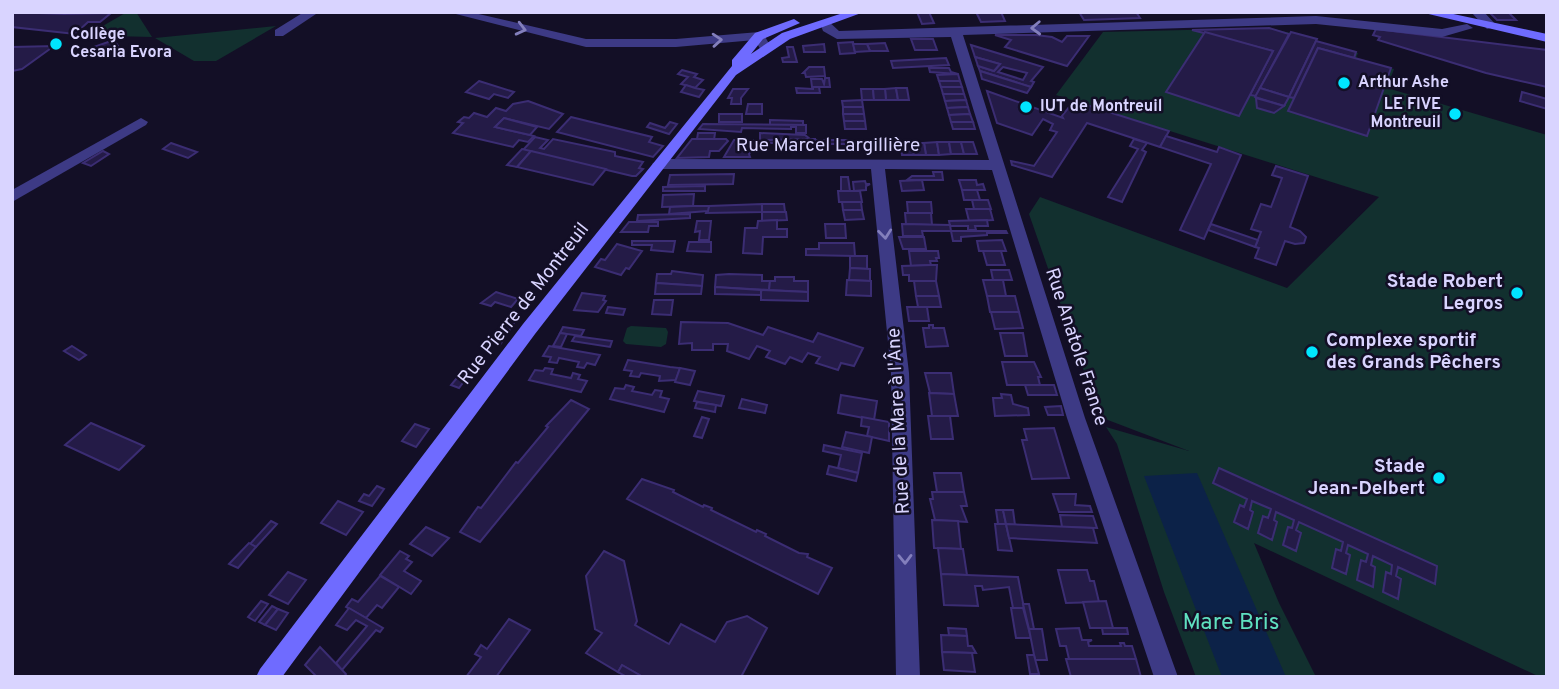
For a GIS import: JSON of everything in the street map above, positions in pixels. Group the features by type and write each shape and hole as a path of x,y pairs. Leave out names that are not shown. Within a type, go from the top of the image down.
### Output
{"main road":[{"name":"Rue Pierre de Montreuil","path":"759,36 858,12"},
{"path":"1427,12 1547,39"},
{"path":"1427,12 1444,27"},
{"name":"Rue Pierre de Montreuil","path":"268,677 529,329 730,72 786,36 826,18"},
{"path":"1467,28 1547,39"},
{"path":"730,72 759,36"}],"street":[{"path":"279,33 313,12"},
{"path":"454,12 586,43 676,43 759,36 766,49"},
{"path":"1478,12 1491,26"},
{"path":"826,18 830,31 836,35 1335,20 1467,28"},
{"name":"Rue Anatole France","path":"951,31 957,35 1076,418 1166,677"},
{"path":"12,197 141,121"},
{"name":"Rue Marcel Largillière","path":"659,164 878,167 997,165"},
{"name":"Rue de la Mare à l'Âne","path":"878,167 901,373 908,677"}],"green space":[{"path":"127,12 136,12 152,37 112,36 101,27"},
{"path":"276,26 216,61 194,61 155,38"},
{"name":"Complexe sportif des Grands Pêchers","path":"1269,28 1317,39 1358,53 1356,58 1394,69 1387,88 1547,135 1547,677 1540,677 1254,543 1279,603 1316,677 1196,677 1164,592 1117,444 1106,427 1189,451 1100,417 1029,214 1040,197 1287,288 1379,197 1056,95 1103,32"},
{"path":"627,328 666,328 666,344 661,347 626,344 623,341"}],"water":[{"path":"1197,473 1286,677 1222,677 1144,476"}],"building":[{"name":"Collège Cesaria Evora","path":"12,12 111,13 100,22 88,22 75,34 12,27"},
{"path":"917,12 929,12 934,23 922,24"},
{"path":"976,12 1001,12 1005,21 981,22"},
{"path":"1079,12 1136,12 1140,18 1084,20"},
{"path":"1489,12 1508,12 1516,20 1497,20"},
{"path":"1269,28 1289,34 1256,96 1250,95 1273,51 1192,30"},
{"path":"1376,29 1547,50 1547,87 1486,73 1378,40 1380,37 1373,35"},
{"path":"1205,32 1273,51 1239,116 1166,92"},
{"path":"1291,32 1317,39 1289,97 1260,88"},
{"path":"995,35 1036,35 1052,37 1062,42 1067,36 1089,36 1067,66 1005,47 1011,40"},
{"path":"911,39 933,39 937,50 915,50"},
{"path":"114,40 118,46 91,54 88,49"},
{"name":"Arthur Ashe","path":"1316,41 1356,52 1354,58 1318,48 1294,98 1289,97"},
{"path":"853,42 855,53 840,54 838,43"},
{"path":"885,43 888,51 870,51 867,44"},
{"path":"824,44 825,52 804,52 803,46"},
{"path":"853,44 867,44 870,51 855,52"},
{"path":"971,45 1043,67 1031,81 1034,82 1031,87 980,71 978,66 994,71 1000,64 975,57","holes":["1003,67 1027,73 1023,80 998,72"]},
{"name":"Collège Cesaria Evora","path":"54,46 22,69 12,71 12,47"},
{"path":"787,47 793,47 797,62 783,62 782,58 789,57"},
{"name":"Arthur Ashe","path":"1318,48 1391,68 1367,136 1288,111"},
{"path":"975,57 1000,64 994,71 978,66"},
{"path":"946,58 949,65 893,68 891,61"},
{"path":"809,67 824,67 825,76 806,77 803,73"},
{"path":"929,68 949,68 951,72 958,74 930,72"},
{"path":"682,70 697,74 694,77 703,80 695,88 681,84 688,77 678,74"},
{"path":"980,71 1031,87 1027,93 982,79"},
{"path":"958,74 960,81 939,81 937,75"},
{"path":"825,78 829,78 830,87 812,87 811,79 822,79 824,84"},
{"path":"479,81 514,92 508,98 494,94 489,99 466,92"},
{"path":"939,81 960,81 962,87 941,87"},
{"path":"686,85 704,90 699,97 681,92"},
{"path":"819,87 820,93 797,93 796,88"},
{"path":"941,87 962,87 964,94 943,94"},
{"path":"896,88 898,100 886,100 885,89"},
{"path":"896,88 907,88 909,100 898,100"},
{"path":"1260,88 1289,97 1284,106 1255,97"},
{"path":"733,89 748,89 741,98 741,104 731,104 732,98 728,98"},
{"path":"861,89 873,89 874,100 862,100"},
{"path":"873,89 885,89 886,100 874,100"},
{"path":"987,91 1063,118 1074,101 1169,131 1160,147 1087,123 1052,177 1012,165 1011,161 1034,166 1057,132 1050,130 1053,124 1043,119 1032,135 997,123"},
{"path":"1522,92 1547,99 1547,109 1520,101"},
{"path":"943,94 964,94 966,100 945,101"},
{"path":"1256,98 1284,106 1274,113 1257,108"},
{"path":"862,100 863,107 843,107 842,101"},
{"path":"966,100 968,107 947,108 945,101"},
{"path":"528,101 563,114 549,129 504,118 495,127 534,136 528,142 519,140 513,147 453,133 463,123 458,122 464,117 469,118 474,113 487,117 496,108 506,111 513,104"},
{"path":"748,104 762,104 762,114 746,114"},
{"path":"843,107 863,107 864,114 843,114"},
{"path":"968,107 970,114 949,115 947,108"},
{"path":"719,114 742,114 742,122 719,122"},
{"path":"843,114 864,114 865,121 844,121"},
{"path":"970,114 973,122 951,122 949,115"},
{"path":"571,117 652,137 649,142 663,146 653,157 557,132"},
{"path":"504,118 537,127 530,135 495,127"},
{"path":"770,120 803,121 803,125 770,125"},
{"path":"844,121 865,121 866,129 845,129"},
{"path":"670,122 677,124 669,134 647,127 650,123 665,128"},
{"path":"951,122 973,122 975,129 953,129"},
{"path":"703,124 806,125 806,133 796,133 796,127 742,128 741,132 699,129"},
{"path":"698,133 715,133 714,140 697,139"},
{"path":"760,133 805,135 816,139 760,140"},
{"path":"1166,136 1217,152 1219,147 1241,155 1204,239 1180,230 1211,164 1160,147"},
{"path":"535,137 548,140 540,148 544,149 553,139 615,152 615,156 643,162 639,168 643,169 636,176 632,176 523,150"},
{"path":"692,139 728,141 719,151 710,151 709,157 677,158"},
{"path":"1134,139 1147,143 1142,150 1146,152 1122,202 1108,197 1138,149 1130,146"},
{"path":"734,140 760,140 749,154 750,157 724,157"},
{"path":"764,140 849,140 849,144 817,144 817,141 764,143"},
{"path":"937,142 939,155 926,155 924,143"},
{"path":"937,142 949,142 951,154 939,155"},
{"path":"949,142 961,142 964,154 951,154"},
{"path":"961,142 973,142 977,154 964,154"},
{"path":"171,143 197,152 188,158 163,149"},
{"path":"900,143 912,143 914,155 902,155"},
{"path":"912,143 924,143 926,155 914,155"},
{"path":"522,149 531,151 517,167 507,165"},
{"path":"103,151 109,154 91,166 83,163"},
{"path":"531,151 606,169 593,185 517,167"},
{"path":"1276,166 1308,176 1290,227 1306,237 1304,243 1285,241 1276,265 1255,258 1259,248 1255,247 1261,232 1251,229 1261,204 1271,207 1282,178 1272,175"},
{"path":"933,172 942,172 943,180 907,180 912,176 934,176"},
{"path":"734,174 733,184 668,185 670,175"},
{"path":"841,177 848,177 850,191 841,191"},
{"path":"922,180 924,190 902,191 900,181"},
{"path":"959,180 976,180 977,185 983,184 985,190 962,190"},
{"path":"865,181 870,184 866,186 866,190 854,191 853,182"},
{"path":"705,186 705,191 663,191 663,187"},
{"path":"962,190 977,190 980,200 964,200"},
{"path":"838,191 860,191 862,202 839,202"},
{"path":"694,194 693,206 662,207 663,195"},
{"path":"972,200 988,200 991,209 974,209"},
{"path":"842,202 861,202 862,210 843,210"},
{"path":"907,202 931,202 932,213 908,213"},
{"path":"762,204 762,212 706,213 709,206"},
{"path":"762,204 784,204 785,212 762,212"},
{"path":"709,206 708,211 669,214 670,207"},
{"path":"966,209 990,209 993,220 969,221"},
{"path":"843,210 862,210 864,219 845,220"},
{"path":"762,212 786,212 787,220 762,221"},
{"path":"905,213 931,213 932,225 906,224"},
{"path":"690,214 690,218 637,221 638,215"},
{"path":"777,220 777,229 787,229 787,237 763,237 762,254 743,253 745,228 757,228 758,221"},
{"path":"987,220 988,226 975,226 976,230 968,230 968,226 950,226 949,221"},
{"path":"697,221 711,221 709,240 699,240 700,231 695,232"},
{"path":"629,222 658,222 658,226 649,226 648,232 621,232"},
{"path":"825,224 845,224 846,238 826,238"},
{"path":"902,224 950,225 951,231 922,231 923,236 903,236"},
{"path":"1211,224 1258,240 1255,247 1208,230"},
{"path":"951,231 1007,233 987,233 953,241"},
{"path":"899,237 924,237 926,249 903,249"},
{"path":"1002,240 1006,251 979,251 977,241"},
{"path":"632,241 675,241 673,252 651,250 652,245 632,245"},
{"path":"689,242 711,242 711,252 687,251"},
{"path":"819,243 854,243 855,256 806,255 806,249 819,249"},
{"path":"617,244 642,251 621,275 595,267 601,259 605,260"},
{"path":"909,251 938,251 939,258 936,258 937,261 930,261 931,265 911,266"},
{"path":"983,251 1001,251 1005,265 987,265"},
{"path":"850,256 867,256 867,269 850,268"},
{"path":"937,265 936,281 909,281 909,275 903,275 902,266"},
{"path":"850,268 870,269 870,281 849,280"},
{"path":"991,270 1009,270 1012,280 993,280"},
{"path":"672,271 703,275 702,286 656,283 657,274 671,274"},
{"path":"716,275 762,275 762,281 770,281 769,290 715,287"},
{"path":"775,277 794,277 794,281 808,281 808,292 769,290 770,281 775,281"},
{"path":"847,280 871,281 871,296 846,295"},
{"path":"983,280 1003,280 1006,296 987,296"},
{"path":"914,281 936,281 939,296 916,296"},
{"path":"656,283 702,286 701,294 655,294"},
{"path":"715,287 761,290 761,295 715,294"},
{"path":"761,290 808,292 808,301 761,300"},
{"path":"496,292 518,299 511,307 495,302 491,306 481,303"},
{"path":"582,293 605,296 603,300 606,301 598,312 574,310"},
{"path":"916,296 939,296 941,307 918,307"},
{"path":"987,296 1015,296 1019,312 990,312"},
{"path":"654,300 673,300 671,315 652,314"},
{"path":"608,307 625,309 623,315 606,313"},
{"path":"907,307 927,307 929,321 909,321"},
{"path":"991,312 1019,312 1023,328 995,329"},
{"path":"508,318 516,320 507,334 499,331"},
{"path":"681,322 728,323 763,335 768,327 813,342 818,333 863,348 854,366 841,363 838,370 816,363 820,357 808,353 802,362 790,357 785,364 766,357 770,351 757,346 749,359 727,351 728,344 713,344 713,350 692,350 692,343 679,344"},
{"path":"929,325 933,325 933,328 944,328 948,346 926,347 923,328 929,328"},
{"path":"563,327 584,330 581,336 560,333"},
{"path":"498,331 507,334 500,345 492,341"},
{"path":"560,333 567,334 561,347 553,346"},
{"path":"1000,333 1023,333 1027,356 1005,356"},
{"path":"575,336 612,341 610,347 572,341"},
{"path":"72,346 86,355 79,360 64,351"},
{"path":"549,346 600,355 595,365 587,363 584,368 577,367 579,362 559,358 557,363 549,362 551,357 543,356"},
{"path":"628,360 680,368 676,380 659,381 660,376 641,373 639,377 630,376 632,371 624,370"},
{"path":"1002,362 1034,362 1041,377 1038,377 1040,385 1007,385"},
{"path":"545,368 553,369 551,374 571,378 573,373 580,375 578,379 587,381 581,392 529,380 535,370 543,371"},
{"path":"680,368 695,371 690,385 675,382"},
{"path":"461,373 468,376 459,388 451,385"},
{"path":"925,373 951,373 954,394 930,393"},
{"path":"626,385 634,387 632,391 652,395 655,390 662,391 660,397 669,399 664,412 610,399 615,388 624,389"},
{"path":"1025,385 1054,385 1057,395 1028,395"},
{"path":"698,391 724,396 721,406 694,401"},
{"path":"929,393 954,394 958,416 932,416"},
{"path":"1001,394 1011,395 1013,404 1028,408 1029,415 995,416 993,398 1002,398"},
{"path":"841,395 877,401 874,420 838,413"},
{"path":"742,399 767,405 765,413 739,408"},
{"path":"571,400 589,409 480,542 460,532 478,507 481,508 516,462 518,463 548,427 546,426"},
{"path":"697,402 716,405 715,412 695,408"},
{"path":"1061,406 1063,415 1048,415 1045,407"},
{"path":"928,416 950,416 953,439 931,439"},
{"path":"702,417 709,419 702,438 694,436"},
{"path":"862,417 889,422 889,441 867,436 869,427 861,426"},
{"path":"91,423 144,446 119,470 65,445"},
{"path":"415,424 429,429 416,447 402,441"},
{"path":"1054,428 1069,478 1032,479 1022,440 1027,440 1024,429"},
{"path":"846,432 872,437 869,453 842,447"},
{"path":"824,445 862,453 858,473 838,468 841,455 823,451"},
{"path":"829,466 858,473 856,481 827,474"},
{"path":"1219,468 1437,566 1435,584 1398,567 1396,576 1401,579 1398,599 1383,592 1386,572 1391,574 1392,565 1373,556 1373,587 1357,580 1361,560 1366,562 1368,554 1348,545 1346,553 1350,555 1346,574 1332,568 1336,549 1341,551 1343,542 1299,522 1296,530 1301,533 1296,551 1283,545 1288,527 1292,528 1294,520 1276,512 1274,520 1277,522 1272,540 1258,533 1263,516 1268,518 1271,509 1252,501 1250,510 1253,512 1248,529 1234,522 1240,505 1244,507 1247,499 1213,483"},
{"path":"934,473 961,473 964,492 937,492"},
{"path":"642,479 674,490 673,492 703,507 712,508 711,510 756,532 757,530 766,534 765,536 799,553 808,554 807,557 832,568 818,594 627,499"},
{"path":"377,486 384,489 372,506 359,501 364,494 369,496"},
{"path":"932,492 964,492 967,506 961,506 967,522 935,520 930,499 933,499"},
{"path":"1053,494 1076,494 1075,505 1090,506 1092,512 1059,512"},
{"path":"338,501 363,512 346,535 321,523"},
{"path":"996,510 1003,510 1006,524 998,524"},
{"path":"1003,510 1013,510 1015,525 1006,524"},
{"path":"1060,515 1093,516 1097,528 1062,527"},
{"path":"932,520 958,521 961,549 934,548"},
{"path":"271,521 277,524 256,547 250,544"},
{"path":"995,524 1006,524 1012,551 998,550"},
{"path":"1006,524 1093,528 1097,543 1009,538"},
{"path":"426,527 449,538 432,556 410,544"},
{"path":"249,543 256,547 238,568 229,564"},
{"path":"938,548 963,549 967,575 941,574"},
{"path":"400,551 409,556 406,559 412,562 404,571 421,581 411,594 380,575"},
{"path":"604,551 624,561 637,621 635,625 669,644 681,624 715,642 727,622 747,616 767,628 741,677 643,677 622,665 618,672 586,653 602,633 595,629 586,576"},
{"path":"1058,570 1087,570 1090,581 1094,581 1099,602 1066,603"},
{"path":"288,572 306,580 288,604 269,595"},
{"path":"941,574 1018,577 1024,608 1013,608 1009,587 983,590 982,586 975,586 978,606 944,605"},
{"path":"380,576 399,587 382,608 377,605 366,618 346,607 352,599 358,602"},
{"path":"261,601 268,604 255,621 248,617"},
{"path":"1106,601 1113,628 1090,628 1083,602"},
{"path":"1023,604 1029,604 1034,629 1029,629"},
{"path":"272,606 278,609 265,625 259,622"},
{"path":"349,608 383,628 380,632 376,630 342,670 336,663 367,626 356,620 347,630 336,625"},
{"path":"1011,608 1023,608 1031,638 1016,638"},
{"path":"278,609 288,613 276,630 265,625"},
{"path":"509,619 530,630 496,677 466,677 481,657 475,654 481,645 487,649"},
{"path":"948,628 966,629 967,636 949,635"},
{"path":"1079,628 1082,640 1092,640 1088,642 1089,646 1121,646 1120,643 1124,643 1125,646 1132,646 1136,659 1069,659 1066,646 1060,646 1056,629"},
{"path":"1102,628 1127,628 1128,634 1103,634"},
{"path":"1029,629 1042,629 1047,660 1035,660"},
{"path":"941,635 967,636 968,646 972,646 976,653 942,652"},
{"path":"320,647 346,674 344,677 317,677 305,665"},
{"path":"942,652 972,653 975,672 944,670"},
{"path":"1027,655 1034,655 1039,674 1030,674"},
{"path":"1066,659 1136,659 1141,677 1071,677"},
{"path":"622,665 643,677 627,677 618,672"}],"place":[{"name":"Collège Cesaria Evora","path":"56,44"},
{"name":"Arthur Ashe","path":"1344,83"},
{"name":"IUT de Montreuil","path":"1026,107"},
{"name":"LE FIVE Montreuil","path":"1455,114"},
{"name":"Stade Robert Legros","path":"1517,293"},
{"name":"Complexe sportif des Grands Pêchers","path":"1312,352"},
{"name":"Stade Jean-Delbert","path":"1439,478"}],"park label":[{"name":"Mare Bris","path":"1231,623"}]}
